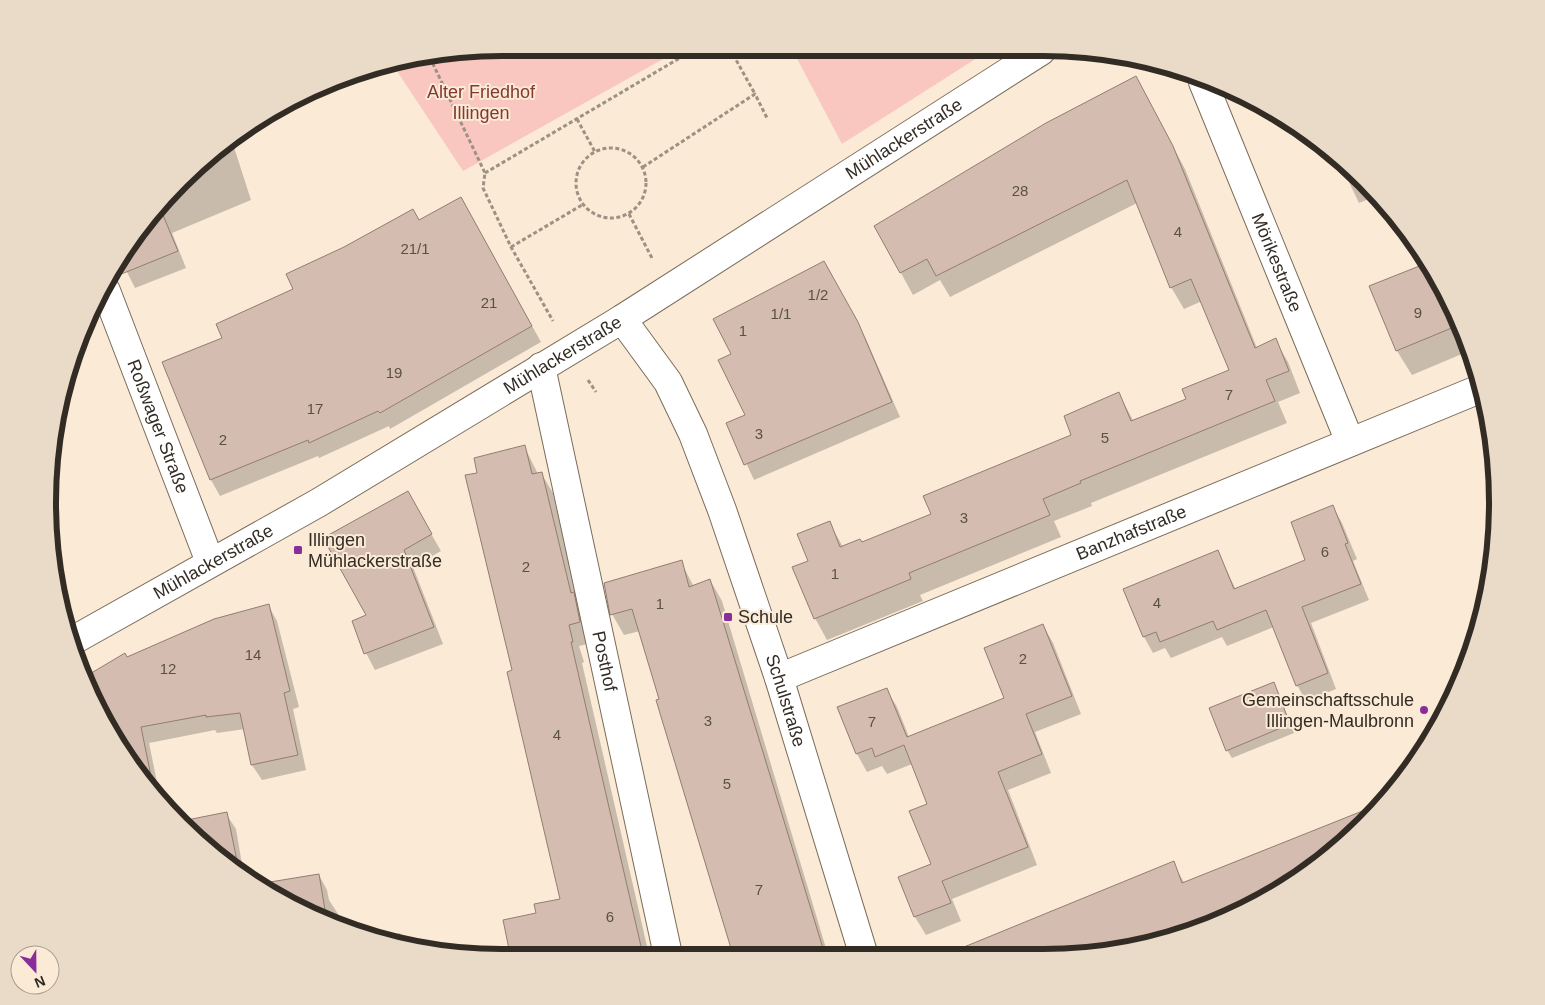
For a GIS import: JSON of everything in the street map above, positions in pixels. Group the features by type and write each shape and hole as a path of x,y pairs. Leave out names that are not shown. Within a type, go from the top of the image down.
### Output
{"street":[{"name":"Mühlackerstraße","path":"77,638 318,503 622,319 1033,56"},
{"name":"Mörikestraße","path":"1205,87 1350,442"},
{"name":"Roßwager Straße","path":"107,295 210,562"},
{"name":"Schulstraße","path":"622,319 668,382 692,434 735,545 780,678 862,949"},
{"name":"Posthof","path":"541,367 667,949"},
{"name":"Banzhafstraße","path":"780,678 1475,391"}],"path":[{"path":"485,173 683,56"},
{"path":"734,56 767,118"},
{"path":"438,61 433,64 485,173 482,188 512,247 596,392"},
{"path":"643,167 755,94"},
{"path":"577,119 595,152"},
{"path":"608,148 621,149 634,156 643,167 647,181 645,194 638,206 629,214 614,219 602,218 592,214 582,205 576,192 576,177 581,163 595,152 608,148"},
{"path":"512,247 582,205"},
{"path":"629,214 668,289"}],"green space":[{"name":"Alter Friedhof Illingen","path":"668,56 463,171 396,69 444,60 473,57"},
{"path":"796,56 980,56 842,144"}],"building":[{"path":"1136,76 1173,146 1255,348 1276,338 1289,371 1266,380 1275,401 1080,481 1081,483 1043,499 1050,515 909,573 911,579 814,619 792,567 808,561 797,534 830,521 840,547 860,539 862,542 931,514 923,496 1071,435 1064,416 1119,392 1131,421 1186,399 1182,389 1229,370 1191,279 1170,288 1127,180 936,276 927,259 900,273 874,226 1046,123"},
{"path":"461,197 532,326 380,413 378,411 309,443 308,440 210,480 162,362 222,338 216,324 293,289 286,274 344,247 413,209 419,220"},
{"path":"162,214 178,251 118,275 148,231"},
{"path":"824,261 858,322 892,402 744,465 726,423 745,415 718,360 731,354 713,319"},
{"path":"1421,266 1443,305 1453,327 1396,351 1369,286"},
{"path":"525,445 532,474 542,472 571,593 574,592 580,622 569,625 573,642 571,642 642,949 509,949 503,920 536,913 534,904 560,899 507,672 512,670 465,475 477,473 474,458"},
{"path":"408,491 432,534 404,550 434,627 364,654 352,621 366,615 323,538"},
{"path":"1333,505 1348,543 1345,544 1361,584 1302,607 1328,673 1296,686 1266,610 1217,630 1213,621 1160,642 1156,632 1143,637 1123,589 1218,550 1234,589 1305,560 1291,522"},
{"path":"682,560 689,587 710,579 823,949 731,949 656,700 659,699 632,609 610,615 604,583"},
{"path":"269,604 290,691 284,693 298,755 251,765 240,713 206,717 206,715 141,727 151,778 116,726 90,674 125,653 127,657 214,619"},
{"path":"1043,624 1072,696 1026,714 1042,754 998,772 1028,847 942,881 951,903 914,917 898,877 931,864 909,811 927,804 904,745 875,757 872,748 856,754 837,707 887,688 907,737 1004,698 984,648"},
{"path":"1274,682 1290,724 1226,751 1209,708"},
{"path":"1366,810 1337,838 1290,874 1240,903 1186,925 1158,934 1101,945 1042,949 959,949 1174,861 1182,883"},
{"path":"227,812 237,861 208,838 189,820"},
{"path":"319,874 325,912 305,903 268,882"}],"place":[{"name":"Illingen Mühlackerstraße","path":"298,550"},
{"name":"Schule","path":"728,617"},
{"name":"Gemeinschaftsschule Illingen-Maulbronn","path":"1424,710"}]}
